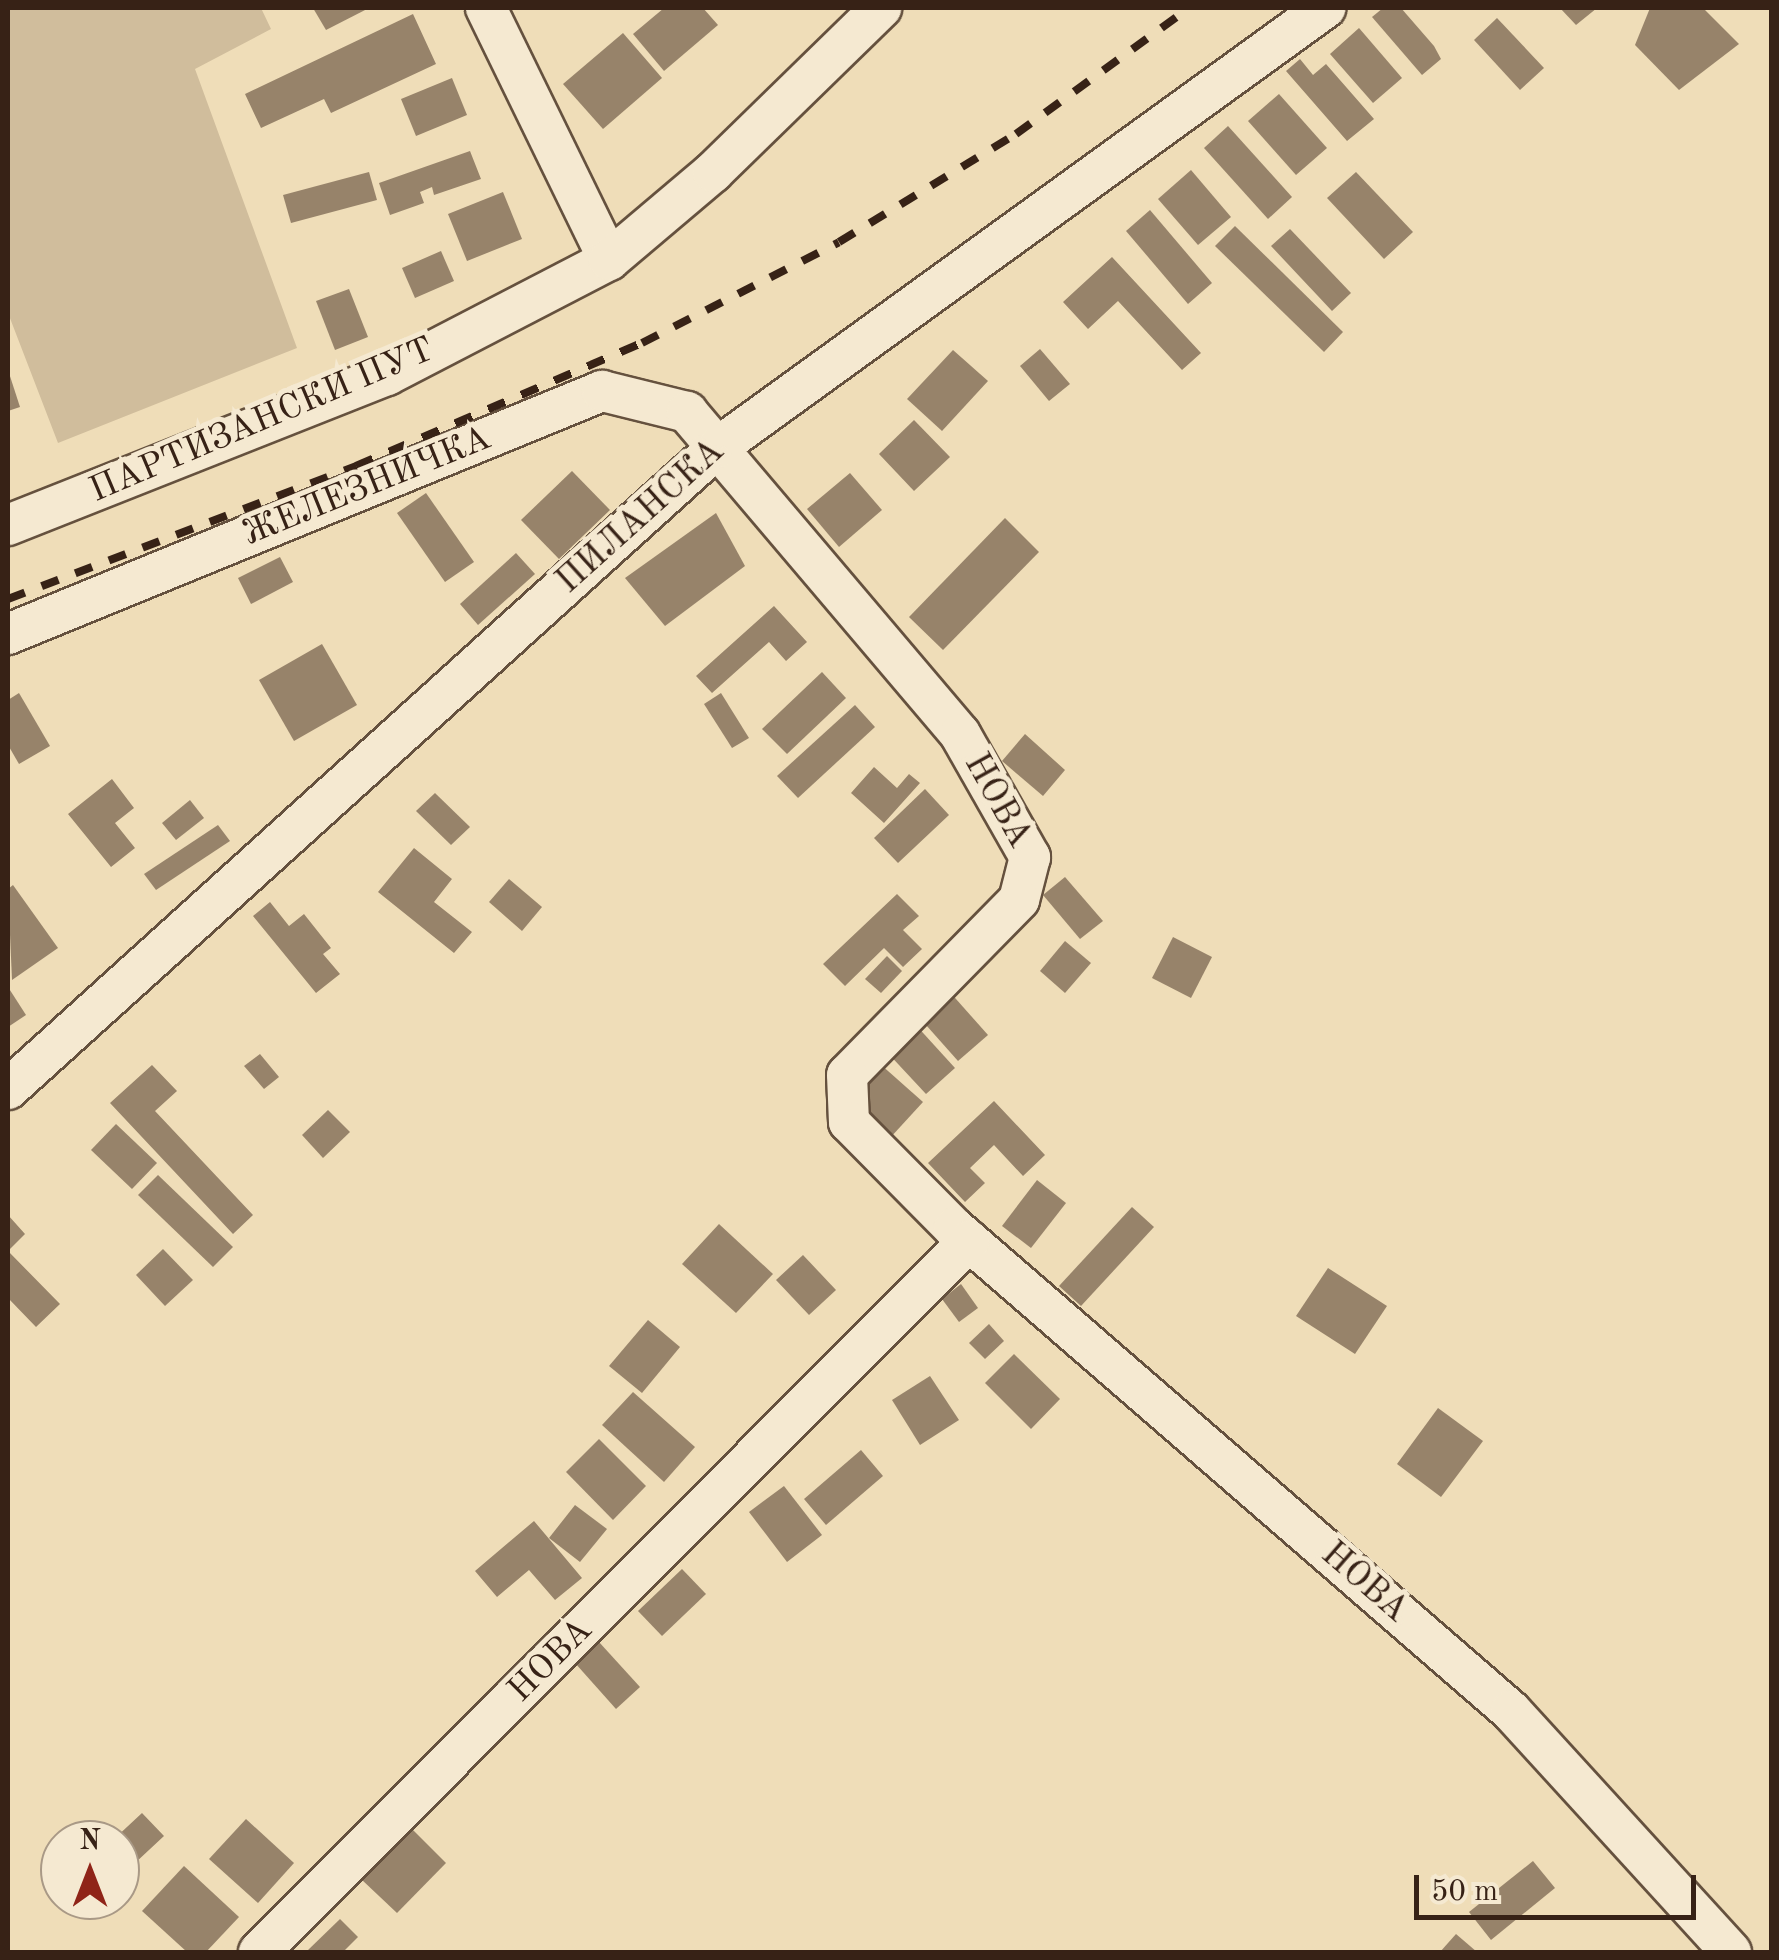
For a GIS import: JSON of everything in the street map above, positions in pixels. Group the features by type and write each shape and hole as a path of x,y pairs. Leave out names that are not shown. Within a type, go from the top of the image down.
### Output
{"street":[{"path":"486,8 609,260"},
{"name":"ПАРТИЗАНСКИ ПУТ","path":"8,525 387,376 609,260 714,172 881,8"},
{"name":"ПИЛАНСКА","path":"8,1089 716,448 1325,8"},
{"name":"ЖЕЛЕЗНИЧКА","path":"8,634 602,391 687,412 716,448"},
{"name":"НОВА","path":"716,448 960,734 1030,857 1019,900 847,1075 842,1099 849,1122 970,1241 1511,1711 1731,1952"},
{"name":"НОВА","path":"260,1952 970,1241"}],"shaded area":[{"path":"8,8 261,8 271,29 195,69 297,348 58,443 8,313"}],"building":[{"path":"313,8 369,8 326,30"},
{"path":"664,8 703,8 718,25 664,71 633,34"},
{"path":"1383,8 1401,8 1434,46 1441,59 1422,75 1372,17"},
{"path":"1560,8 1597,8 1576,25"},
{"path":"1650,8 1703,8 1739,44 1679,90 1635,45"},
{"path":"413,14 436,64 331,113 324,99 261,128 245,94"},
{"path":"1497,18 1544,68 1520,90 1474,40"},
{"path":"1359,28 1402,78 1373,103 1330,54"},
{"path":"623,33 662,78 603,129 563,84"},
{"path":"1300,59 1313,75 1326,64 1374,119 1347,141 1286,71"},
{"path":"452,78 467,115 416,136 401,99"},
{"path":"1279,94 1327,148 1296,175 1248,121"},
{"path":"1228,126 1292,197 1268,219 1204,148"},
{"path":"470,151 481,179 434,195 432,187 420,192 424,203 390,215 379,183"},
{"path":"1191,170 1231,217 1198,245 1158,199"},
{"path":"369,172 377,200 291,223 283,195"},
{"path":"1356,172 1413,232 1384,259 1327,198"},
{"path":"503,192 522,239 467,261 448,214"},
{"path":"1150,210 1212,283 1188,304 1126,231"},
{"path":"1235,226 1343,332 1324,352 1215,246"},
{"path":"1290,229 1351,293 1332,311 1271,246"},
{"path":"441,251 454,281 415,298 402,268"},
{"path":"1112,257 1201,353 1182,370 1118,301 1088,329 1063,302"},
{"path":"349,289 368,337 335,350 316,301"},
{"path":"1040,349 1070,384 1049,401 1020,366"},
{"path":"953,350 988,381 942,431 907,399"},
{"path":"8,370 20,407 8,411"},
{"path":"914,420 950,457 914,491 879,454"},
{"path":"572,471 610,510 559,559 521,520"},
{"path":"850,473 882,510 839,547 807,509"},
{"path":"426,493 474,562 445,582 397,513"},
{"path":"716,513 745,566 665,626 625,578"},
{"path":"1005,518 1039,552 943,650 909,617"},
{"path":"516,553 535,574 478,625 460,604"},
{"path":"280,557 293,582 251,604 238,578"},
{"path":"774,606 807,642 786,661 769,642 712,693 696,676"},
{"path":"322,644 357,705 294,741 259,680"},
{"path":"822,672 846,698 787,754 762,729"},
{"path":"19,693 50,746 19,764 8,745 8,700"},
{"path":"721,693 749,738 732,748 704,704"},
{"path":"855,705 875,727 798,798 777,776"},
{"path":"1025,734 1065,770 1043,796 1002,761"},
{"path":"874,767 897,788 909,774 920,783 884,823 851,793"},
{"path":"112,779 134,808 115,823 135,848 111,867 68,814"},
{"path":"925,789 949,815 898,863 874,838"},
{"path":"435,793 470,827 451,845 416,811"},
{"path":"190,800 204,818 176,840 162,823"},
{"path":"218,825 230,841 156,890 144,874"},
{"path":"414,848 452,879 434,902 472,932 454,953 378,892"},
{"path":"1065,877 1103,921 1080,939 1043,895"},
{"path":"509,879 542,907 522,931 489,902"},
{"path":"13,885 58,948 12,980 8,889"},
{"path":"897,894 919,916 903,930 922,949 903,967 884,948 845,986 823,964"},
{"path":"270,902 289,926 304,914 331,948 323,954 340,974 316,993 253,916"},
{"path":"1173,937 1212,957 1191,998 1152,978"},
{"path":"1065,941 1091,963 1065,993 1040,971"},
{"path":"887,956 902,971 881,993 865,979"},
{"path":"8,987 26,1015 8,1027"},
{"path":"948,990 988,1035 958,1061 918,1016"},
{"path":"914,1023 955,1068 926,1094 885,1050"},
{"path":"260,1054 279,1077 264,1089 244,1066"},
{"path":"879,1063 923,1102 890,1138 847,1098"},
{"path":"152,1065 177,1091 155,1111 253,1215 233,1234 110,1103"},
{"path":"994,1101 1045,1155 1023,1176 994,1145 970,1168 985,1183 965,1202 928,1163"},
{"path":"328,1110 350,1132 323,1158 302,1135"},
{"path":"116,1124 157,1163 132,1189 91,1150"},
{"path":"158,1175 233,1247 213,1267 138,1195"},
{"path":"1037,1180 1066,1203 1031,1248 1002,1226"},
{"path":"1132,1207 1154,1227 1081,1306 1059,1286"},
{"path":"8,1215 25,1234 8,1251"},
{"path":"719,1224 773,1274 736,1313 682,1264"},
{"path":"163,1249 193,1280 165,1306 136,1275"},
{"path":"8,1251 60,1304 36,1327 8,1298"},
{"path":"803,1255 836,1290 809,1315 776,1280"},
{"path":"1328,1268 1387,1306 1355,1354 1296,1316"},
{"path":"961,1284 978,1308 959,1322 942,1299"},
{"path":"648,1320 680,1347 642,1393 609,1366"},
{"path":"989,1324 1004,1341 985,1359 969,1343"},
{"path":"1014,1354 1060,1399 1031,1429 985,1383"},
{"path":"930,1376 959,1420 920,1445 892,1400"},
{"path":"633,1392 695,1447 664,1482 602,1425"},
{"path":"1438,1408 1483,1441 1441,1497 1397,1464"},
{"path":"599,1439 646,1486 613,1520 566,1472"},
{"path":"861,1450 883,1476 826,1525 804,1499"},
{"path":"784,1486 822,1535 787,1562 749,1512"},
{"path":"575,1505 607,1529 580,1562 549,1538"},
{"path":"534,1521 582,1578 555,1600 529,1570 497,1597 475,1571"},
{"path":"682,1569 706,1594 662,1636 638,1611"},
{"path":"599,1642 640,1687 616,1709 575,1663"},
{"path":"142,1813 164,1836 140,1858 140,1820 134,1820"},
{"path":"246,1819 294,1863 258,1903 209,1859"},
{"path":"411,1828 446,1863 397,1913 361,1879"},
{"path":"1533,1861 1555,1888 1491,1940 1469,1912"},
{"path":"184,1866 239,1917 206,1952 187,1952 142,1911"},
{"path":"340,1919 358,1937 343,1952 306,1952"},
{"path":"1456,1934 1477,1952 1440,1952"}],"railway":[{"path":"8,599 356,466 642,343 839,242 1016,134 1189,8"}]}
